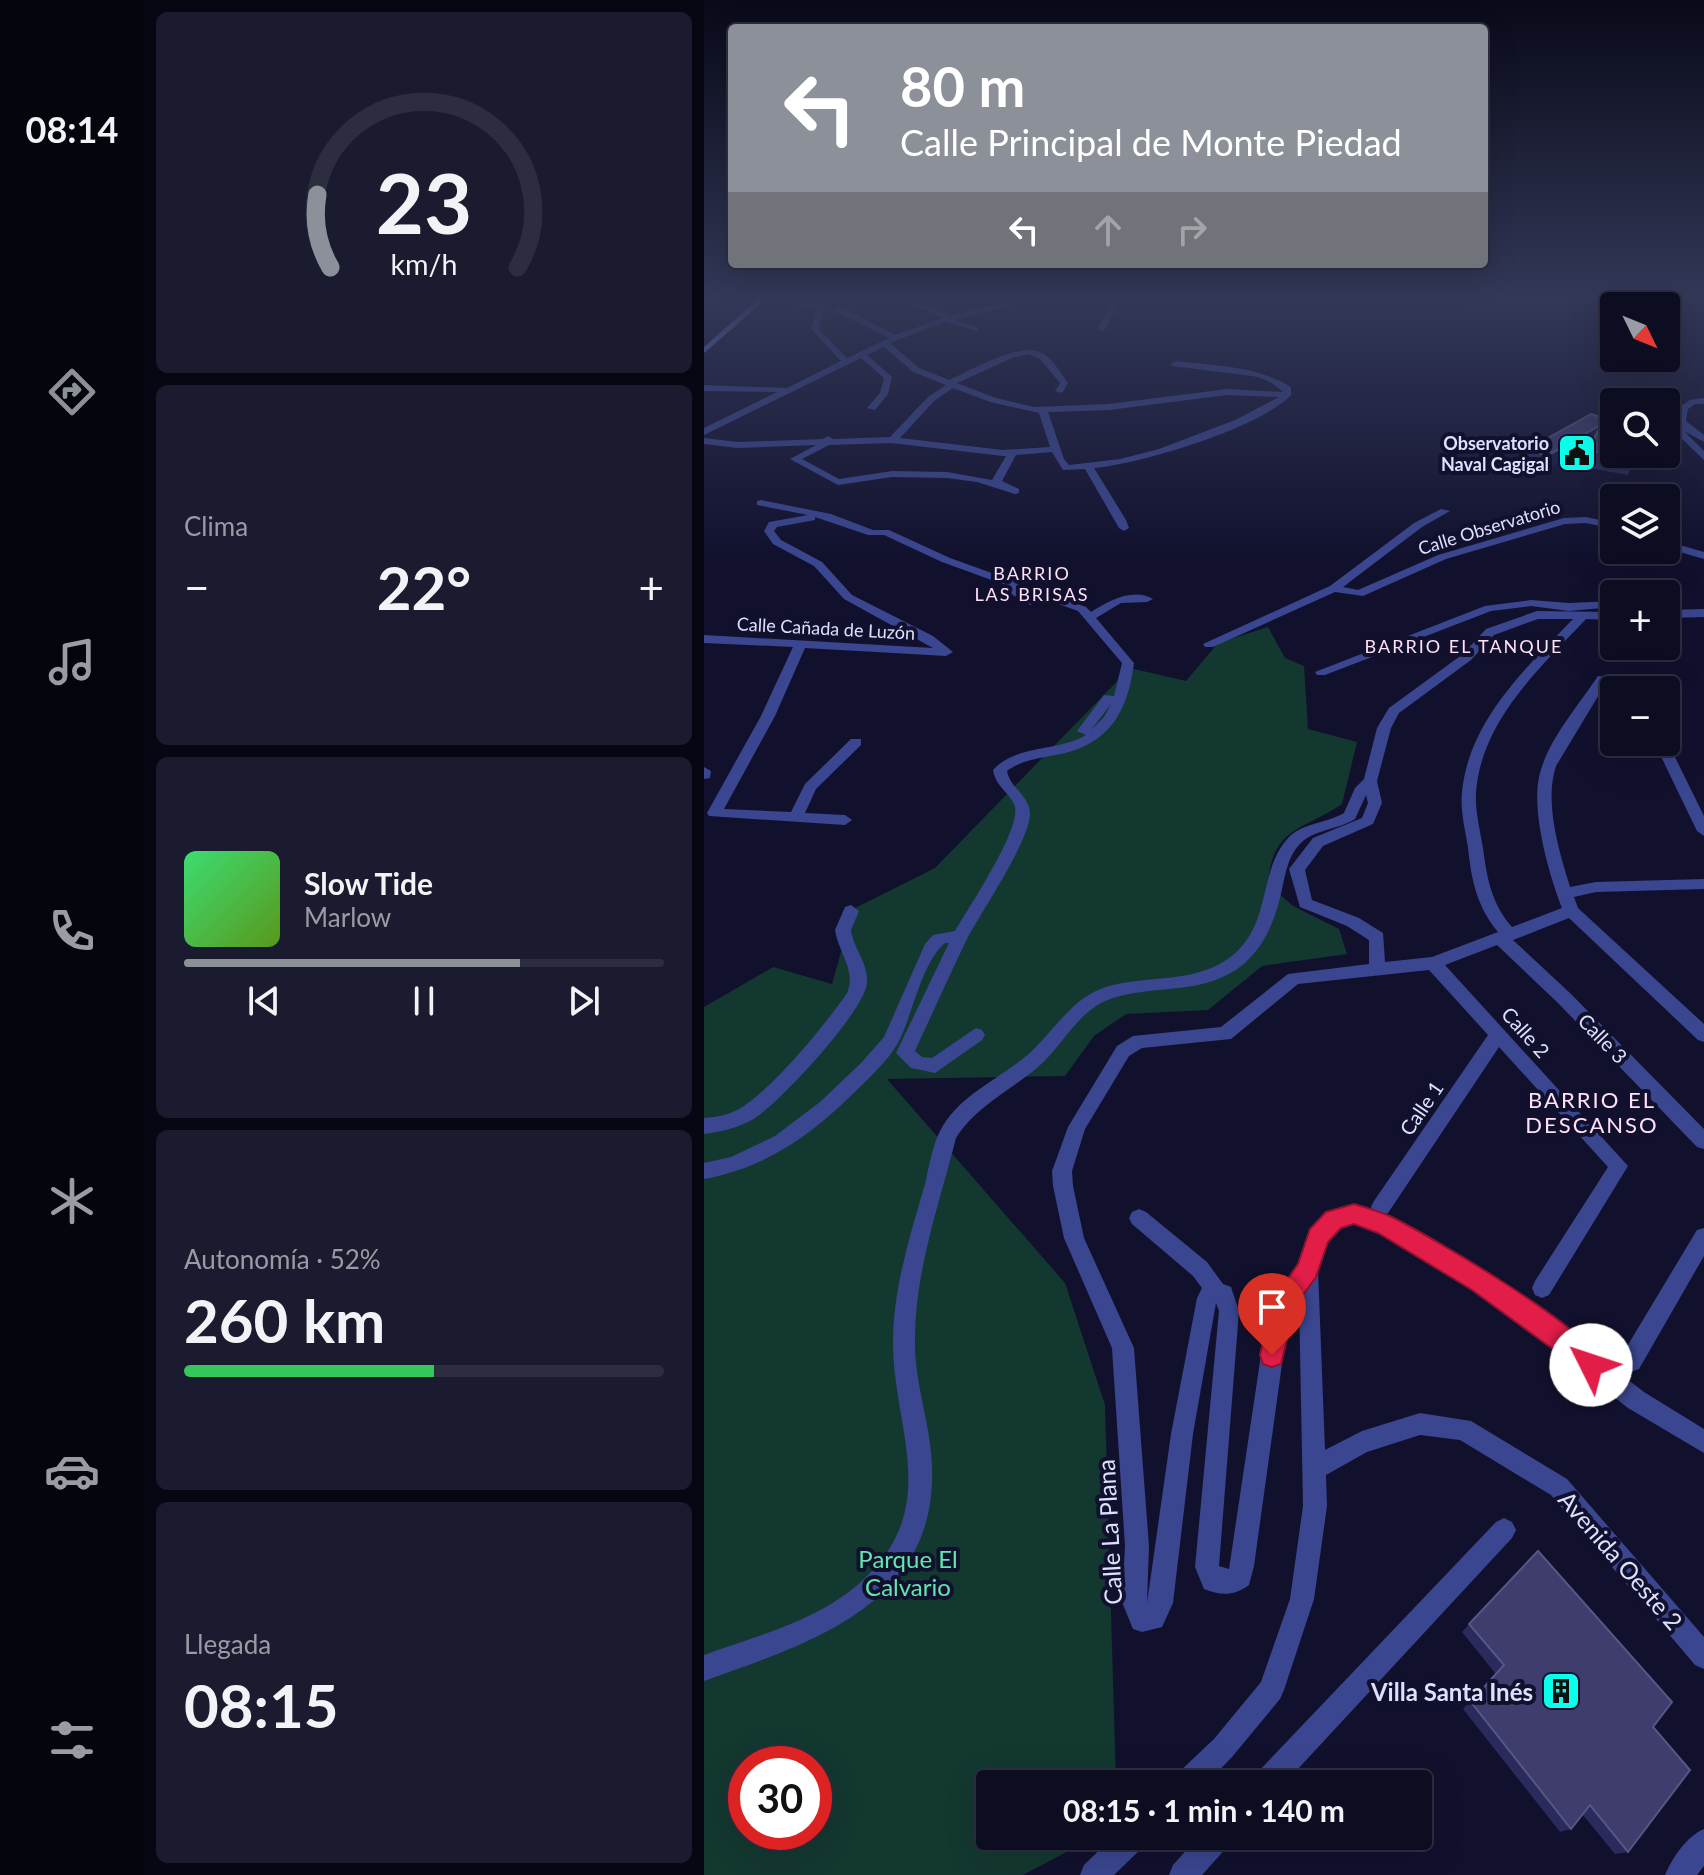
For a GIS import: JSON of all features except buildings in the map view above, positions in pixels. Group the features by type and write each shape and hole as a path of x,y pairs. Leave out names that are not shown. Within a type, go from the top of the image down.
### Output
{"street":[{"path":"704,432 803,384"},
{"path":"872,408 884,394 886,384"},
{"path":"893,440 931,399 951,384"},
{"path":"953,384 1002,403 1043,410 1109,407 1213,393 1287,395"},
{"path":"1059,391 1064,384"},
{"path":"1277,384 1285,387 1287,395"},
{"path":"704,388 790,390"},
{"path":"1043,410 1055,449 1066,468 1127,461 1182,443 1271,408 1287,395"},
{"path":"1704,403 1686,406 1682,410 1680,434 1704,457"},
{"path":"1682,423 1704,439"},
{"path":"704,441 746,445 828,439 893,440 1013,452 1055,449"},
{"path":"828,439 824,445 795,459 838,482 892,474 947,475 978,479 1013,490 996,482 1013,452"},
{"path":"1088,466 1104,497 1118,511 1124,528"},
{"path":"761,503 827,516 872,533 885,532 988,575 1071,604 1092,616 1128,663 1120,705 1095,735 1072,748 1017,759 1000,770 1002,781 1021,802 1023,817 1008,854 960,937 905,1053 917,1063 935,1066 976,1035"},
{"name":"Calle Observatorio","path":"1209,644 1334,588 1418,525 1445,511"},
{"name":"Calle Cañada de Luzón","path":"704,639 947,652 917,632 848,597 818,564 777,542 769,531 773,524 817,516"},
{"name":"Calle Observatorio","path":"1334,588 1353,595 1367,592 1442,557 1564,521 1600,523"},
{"path":"1680,548 1704,556"},
{"path":"988,575 1034,603"},
{"path":"1092,616 1118,600 1147,599"},
{"path":"1321,672 1489,608 1531,603 1569,607 1600,605"},
{"path":"1377,968 1377,937 1353,922 1305,903 1297,869 1318,842 1352,831 1368,821 1375,803 1370,781 1384,728 1394,711 1467,657 1490,632 1537,615 1600,616"},
{"path":"1680,615 1701,616"},
{"name":"Calle 3","path":"1582,616 1494,718 1480,743 1468,795 1481,890 1505,936 1704,1141"},
{"path":"800,646 768,716 714,813 845,820"},
{"path":"1600,682 1546,775 1549,826 1568,902 1704,1035"},
{"path":"1046,752 1079,736 1109,698"},
{"path":"795,818 810,787 856,742"},
{"path":"1668,756 1704,831"},
{"path":"704,1668 823,1624 845,1611 882,1577 909,1537 921,1472 904,1347 905,1316 947,1136 954,1123 979,1099 1032,1062 1070,1015 1094,998 1122,989 1195,982 1214,975 1241,957 1269,918 1290,845 1303,834 1350,816 1362,788 1370,781"},
{"name":"Calle La Plana","path":"1217,1293 1211,1293 1205,1305 1182,1434 1161,1603 1158,1612 1146,1621 1137,1613 1134,1602 1137,1546 1123,1348 1074,1238 1062,1171 1070,1141 1128,1046 1148,1039 1201,1038 1225,1034 1294,978 1433,963 1505,936 1596,887 1704,884"},
{"path":"704,1126 740,1117 761,1103 854,1001 859,975 841,935 841,927 851,911"},
{"path":"704,1171 741,1164 802,1127 886,1049 932,946 946,937 960,937"},
{"name":"Calle 2","path":"1433,963 1619,1166 1542,1288"},
{"name":"Calle 1","path":"1381,1207 1498,1034"},
{"path":"1200,1770 1252,1716 1280,1672 1302,1599 1315,1506 1308,1269 1313,1245 1325,1225 1354,1214 1375,1221 1504,1298 1636,1400 1704,1442"},
{"path":"1139,1218 1200,1269 1217,1293 1228,1299 1207,1567 1213,1580 1232,1582 1240,1576 1276,1328 1284,1301 1308,1269"},
{"path":"1631,1361 1704,1237"},
{"name":"Avenida Oeste 2","path":"1313,1469 1362,1442 1420,1424 1463,1429 1559,1487 1704,1656"},
{"path":"1279,1770 1504,1530"},
{"path":"1679,1875 1704,1843"},
{"path":"1094,1875 1120,1850"},
{"path":"1183,1875 1205,1850"}],"green space":[{"name":"Parque El Calvario","path":"1268,627 1285,658 1304,666 1308,729 1357,742 1342,804 1302,826 1283,841 1271,865 1268,884 1293,906 1339,929 1347,954 1262,966 1208,1010 1126,1014 1094,1036 1065,1076 887,1079 1065,1283 1105,1405 1116,1770 976,1770 976,1850 1070,1850 1023,1875 704,1875 704,1007 773,967 832,984 853,909 935,868 1130,668 1186,681 1218,643"}],"place":[{"name":"Observatorio Naval Cagigal","path":"1577,453"},
{"name":"Villa Santa Inés","path":"1561,1691"}],"district":[{"name":"BARRIO LAS BRISAS","path":"1032,583"},
{"name":"BARRIO EL TANQUE","path":"1464,646"},
{"name":"BARRIO EL DESCANSO","path":"1592,1112"}],"route":[{"path":"1272,1355 1284,1301 1308,1269 1318,1236 1325,1225 1334,1219 1354,1214 1385,1225 1481,1282 1556,1335 1591,1365"}]}
